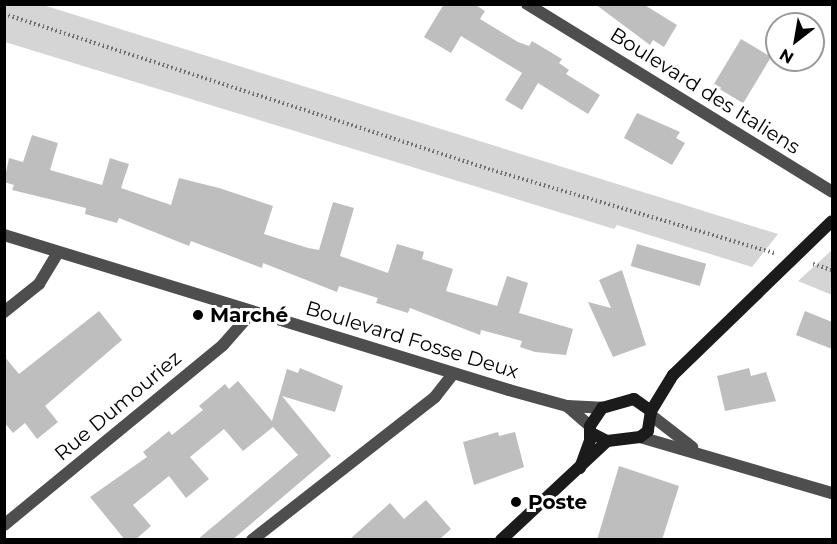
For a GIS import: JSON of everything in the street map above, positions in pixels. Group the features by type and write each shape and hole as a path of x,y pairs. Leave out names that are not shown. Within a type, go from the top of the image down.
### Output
{"street":[{"name":"Boulevard des Italiens","path":"527,4 832,192"},
{"path":"580,468 591,429 602,408 641,401 662,388 832,221"},
{"name":"Boulevard Fosse Deux","path":"4,236 453,374 567,406 602,408"},
{"path":"4,312 39,284 58,252"},
{"name":"Rue Dumouriez","path":"4,525 222,345 252,312"},
{"path":"252,540 435,397 453,374"},
{"path":"501,540 608,441 640,436 648,431 651,414 662,388"},
{"path":"641,401 651,414 698,451"},
{"name":"Boulevard Fosse Deux","path":"567,406 591,429"},
{"path":"591,429 608,441"},
{"path":"640,436 698,451 832,493"}],"path":[{"path":"4,14 492,170 772,252"},
{"path":"816,265 832,270"}],"shaded area":[{"path":"4,5 43,5 778,234 752,267 617,225 614,229 5,42"},
{"path":"832,250 832,295 798,281"}],"building":[{"path":"444,4 474,4 485,11 480,19 518,42 529,46 532,41 562,59 559,63 569,70 566,74 600,95 588,114 538,83 522,110 505,100 522,73 461,36 451,53 424,37"},
{"path":"595,4 643,4 677,25 664,47 653,40 650,45"},
{"path":"741,39 765,53 765,67 743,103 713,85"},
{"path":"637,113 680,132 676,138 685,143 672,165 624,138"},
{"path":"32,135 58,143 50,170 102,185 110,158 129,164 121,188 171,205 179,178 219,188 273,206 264,234 308,248 319,250 333,202 354,208 340,256 388,273 397,244 424,252 422,259 453,269 446,291 497,306 507,276 528,283 519,313 573,329 566,355 535,352 520,347 522,341 481,330 480,335 410,308 408,313 376,303 378,298 339,286 337,292 263,263 262,268 191,241 189,246 119,218 117,223 85,214 86,208 12,190 14,185 4,182 9,158 23,162"},
{"path":"637,244 706,264 700,286 631,266"},
{"path":"622,270 646,345 613,357 588,302 611,308 599,280"},
{"path":"99,311 122,340 45,406 58,422 37,439 25,423 13,433 4,422 4,356 19,374"},
{"path":"805,311 832,322 832,349 796,335"},
{"path":"300,368 343,386 335,412 282,396 331,456 232,540 197,540 298,455 273,427 243,451 224,429 190,457 209,479 186,498 169,476 133,505 151,526 135,540 125,540 90,497 147,457 143,452 169,431 172,435 203,410 199,406 225,384 229,389 238,381 272,421 287,369 298,373"},
{"path":"749,368 751,376 766,372 776,401 725,411 717,376"},
{"path":"498,432 499,436 515,432 524,467 474,485 463,442"},
{"path":"619,466 679,486 662,540 597,540"},
{"path":"426,500 451,529 439,540 349,540 390,503 404,519"}],"place":[{"name":"Marché","path":"198,315"},
{"name":"Poste","path":"516,502"}]}
